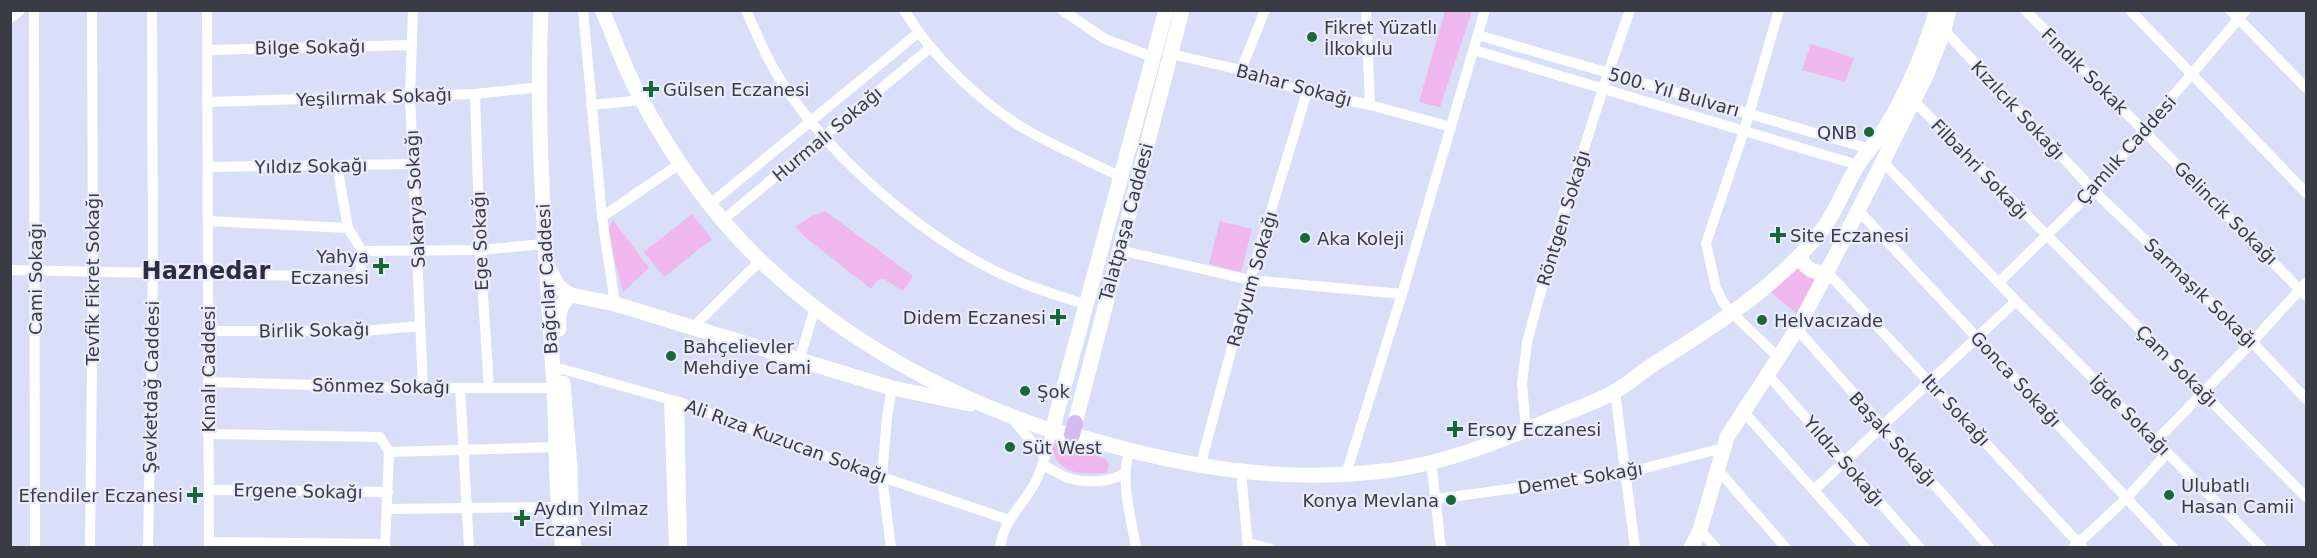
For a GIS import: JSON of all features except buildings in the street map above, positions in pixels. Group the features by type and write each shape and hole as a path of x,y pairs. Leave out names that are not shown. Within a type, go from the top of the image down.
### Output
{"main road":[{"name":"Bağcılar Caddesi","path":"542,10 540,87 544,244 563,548"},
{"path":"602,10 642,100 665,141 710,204 761,260 840,327 940,384 1052,431 1073,429 1129,451 1200,467 1241,472 1322,475 1387,471 1431,461 1526,430 1615,392 1732,313 1800,256 1828,222 1858,165 1884,129 1904,95 1949,10"},
{"name":"Talatpaşa Caddesi","path":"1052,431 1088,305 1166,10"},
{"name":"Talatpaşa Caddesi","path":"1073,429 1182,10"},
{"path":"1691,548 1700,530 1727,437 1797,329 1914,101 1938,29 1937,10"},
{"path":"1870,149 1884,163"},
{"path":"1800,256 1807,267 1820,273 1827,272"},
{"path":"545,260 558,286 571,295 615,304 892,388 1003,412"},
{"path":"571,295 562,303 558,311 574,548"},
{"path":"885,354 896,367 892,388"}],"street":[{"path":"10,16 18,10"},
{"name":"Cami Sokağı","path":"34,10 35,548"},
{"name":"Tevfik Fikret Sokağı","path":"90,548 93,271 92,10"},
{"name":"Şevketdağ Caddesi","path":"148,548 153,272 152,10"},
{"name":"Kınalı Caddesi","path":"207,10 209,545"},
{"name":"Sakarya Sokağı","path":"413,10 410,96 423,387"},
{"path":"583,10 602,217 615,304"},
{"path":"746,10 779,77 812,122 862,176 955,249 1045,292 1088,305"},
{"path":"904,10 918,33 996,110 1030,132 1121,177"},
{"path":"1062,10 1072,19 1105,39 1153,57"},
{"path":"1241,70 1265,10"},
{"path":"1366,10 1370,105"},
{"path":"1346,474 1402,294 1485,10"},
{"name":"Röntgen Sokağı","path":"1526,430 1522,384 1527,342 1555,240 1630,10"},
{"path":"1778,357 1732,313 1716,288 1706,243 1744,131 1779,10"},
{"name":"Fındık Sokak","path":"2025,10 2145,131"},
{"path":"2130,10 2307,193"},
{"path":"2230,10 2243,15 2307,88"},
{"name":"Çamlık Caddesi","path":"1998,283 2093,190 2243,15"},
{"name":"Kızılcık Sokağı","path":"1938,29 2093,190"},
{"name":"Hurmalı Sokağı","path":"710,204 918,33"},
{"name":"500. Yıl Bulvarı","path":"1478,35 1870,149"},
{"name":"Bilge Sokağı","path":"207,50 412,45"},
{"name":"Hurmalı Sokağı","path":"723,220 931,47"},
{"name":"500. Yıl Bulvarı","path":"1474,50 1858,165"},
{"name":"Bahar Sokağı","path":"1171,54 1241,70 1307,92 1370,105 1451,127"},
{"name":"Yeşilırmak Sokağı","path":"208,102 475,94 540,87"},
{"name":"Radyum Sokağı","path":"1200,467 1250,280 1307,92"},
{"name":"Ege Sokağı","path":"475,94 480,250 489,388"},
{"path":"591,105 642,100"},
{"name":"Filbahri Sokağı","path":"1914,101 2046,236"},
{"name":"Gelincik Sokağı","path":"2145,131 2305,289"},
{"path":"602,217 681,163"},
{"name":"İğde Sokağı","path":"1884,163 1998,283 2262,548"},
{"name":"Yıldız Sokağı","path":"208,167 413,164"},
{"path":"10,270 208,272 360,277 362,251 348,228 337,165"},
{"name":"Sarmaşık Sokağı","path":"2093,190 2252,342 2307,399"},
{"name":"Gonca Sokağı","path":"1859,211 2173,548"},
{"path":"208,221 348,228"},
{"name":"Çam Sokağı","path":"2046,236 2307,497"},
{"path":"362,251 480,250 544,244"},
{"path":"1119,250 1250,280 1402,294"},
{"path":"693,327 761,260"},
{"name":"Itır Sokağı","path":"1827,272 2078,546"},
{"path":"2156,441 2305,289"},
{"path":"1815,489 2016,301"},
{"path":"799,360 815,308"},
{"name":"Birlik Sokağı","path":"208,330 363,331 420,326"},
{"name":"Başak Sokağı","path":"1797,329 1990,548"},
{"name":"Ali Rıza Kuzucan Sokağı","path":"562,369 674,401 882,477 1009,520"},
{"name":"Yıldız Sokağı","path":"1768,375 1920,548"},
{"name":"Sönmez Sokağı","path":"208,382 554,388"},
{"path":"460,388 469,548"},
{"path":"891,548 882,477 886,417 892,388"},
{"path":"1615,392 1635,548"},
{"path":"674,401 674,548"},
{"path":"674,401 682,548"},
{"path":"1743,411 1866,548"},
{"path":"1003,412 1043,460 1069,478 1090,481 1115,480 1124,473"},
{"path":"1000,548 1001,539 1009,520 1035,483 1052,431"},
{"path":"208,434 380,437 389,452 385,546 209,545"},
{"path":"389,452 556,447"},
{"name":"Demet Sokağı","path":"1436,499 1626,473 1723,448"},
{"path":"1129,451 1124,473 1136,548"},
{"path":"2078,546 2127,498 2168,453"},
{"path":"1431,461 1441,548"},
{"path":"1719,471 1786,548"},
{"path":"1241,472 1248,545 1269,548"},
{"name":"Ergene Sokağı","path":"208,490 388,492"},
{"path":"388,509 559,507"},
{"path":"1700,530 1716,548"}],"shaded area":[{"path":"1445,11 1472,11 1440,107 1419,102"},
{"path":"1811,44 1854,58 1845,82 1802,70"},
{"path":"825,211 913,276 903,291 884,279 878,280 871,289 805,237 796,226"},
{"path":"692,214 712,239 664,277 644,252"},
{"path":"613,220 649,268 623,292 607,229"},
{"path":"1220,221 1252,229 1241,272 1209,264"},
{"path":"1795,267 1818,279 1799,315 1769,291"},
{"path":"1063,442 1105,459 1109,464 1107,473 1081,473 1066,469 1060,464 1052,448 1055,443"}],"place":[{"name":"Fikret Yüzatlı İlkokulu","path":"1312,37"},
{"name":"Gülsen Eczanesi","path":"651,89"},
{"name":"QNB","path":"1869,132"},
{"name":"Site Eczanesi","path":"1778,235"},
{"name":"Aka Koleji","path":"1305,238"},
{"name":"Yahya Eczanesi","path":"381,266"},
{"name":"Didem Eczanesi","path":"1058,317"},
{"name":"Helvacızade","path":"1762,320"},
{"name":"Bahçelievler Mehdiye Cami","path":"671,356"},
{"name":"Şok","path":"1025,391"},
{"name":"Ersoy Eczanesi","path":"1455,429"},
{"name":"Süt West","path":"1010,447"},
{"name":"Efendiler Eczanesi","path":"195,495"},
{"name":"Ulubatlı Hasan Camii","path":"2169,495"},
{"name":"Konya Mevlana","path":"1451,500"},
{"name":"Aydın Yılmaz Eczanesi","path":"522,518"}],"district":[{"name":"Haznedar","path":"206,271"}]}
